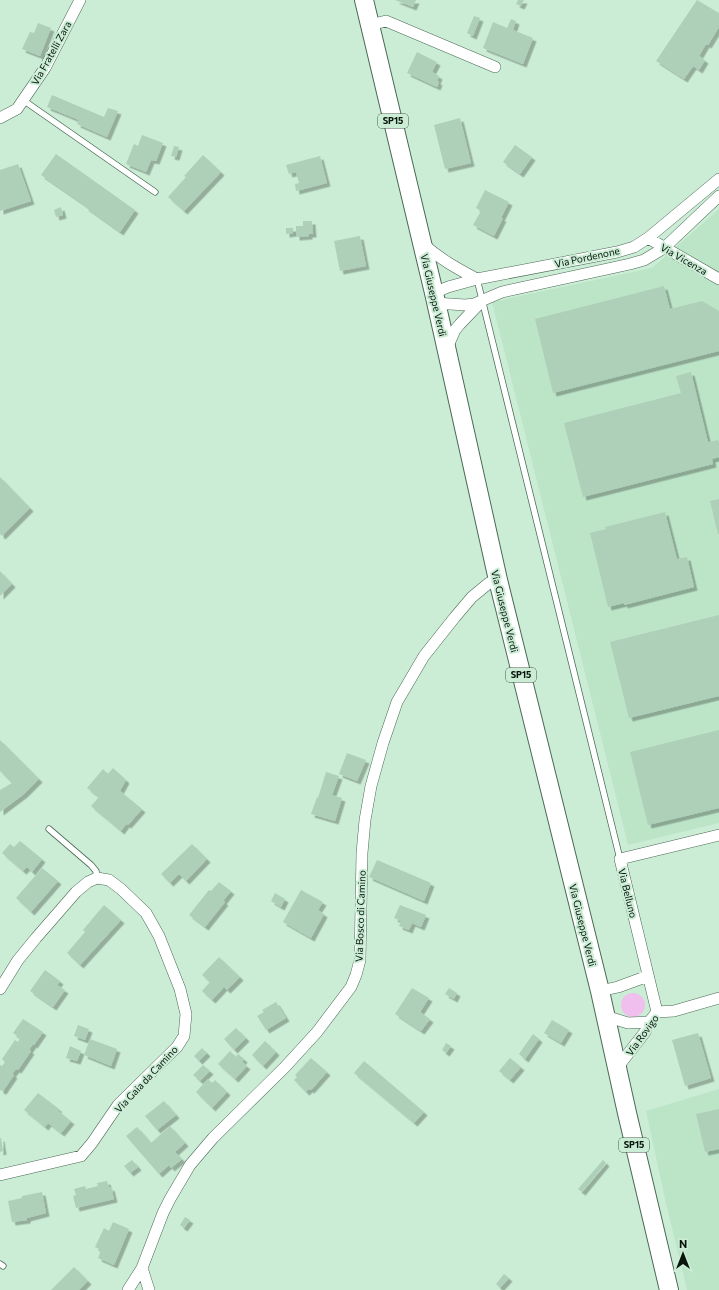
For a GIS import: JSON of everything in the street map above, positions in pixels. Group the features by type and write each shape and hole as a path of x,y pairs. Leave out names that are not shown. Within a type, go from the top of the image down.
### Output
{"main road":[{"name":"Via Giuseppe Verdi","path":"364,0 422,243 498,580 600,991 669,1290"}],"street":[{"name":"Via Fratelli Zara","path":"0,118 17,109 45,68 80,0"},
{"path":"370,25 386,22 495,67"},
{"name":"Via Pordenone","path":"434,298 448,287 477,279 617,252 634,247 648,238 719,179"},
{"name":"Via Pordenone","path":"434,298 465,304 474,304 502,292 644,260 664,248 719,196"},
{"name":"Via Vicenza","path":"648,238 719,279"},
{"path":"422,243 439,258 477,279"},
{"path":"446,349 455,330 482,301"},
{"name":"Via Bosco di Camino","path":"128,1290 142,1268 163,1213 190,1165 213,1138 285,1067 312,1038 351,987 360,960 361,860 365,820 371,786 383,743 397,702 424,656 455,617 472,597 489,583 498,580"},
{"name":"Via Belluno","path":"657,1012 620,859 719,835"},
{"path":"0,989 18,960 76,892 88,882 97,878"},
{"name":"Via Gaia da Camino","path":"0,1175 81,1156 92,1143 118,1105 161,1064 184,1036 186,1014 181,995 160,936 146,913 121,889 109,880 97,878"},
{"path":"600,991 618,987 648,976"},
{"name":"Via Rovigo","path":"617,1068 645,1032 649,1022 657,1012 674,1011 719,998"},
{"path":"605,1016 628,1023 649,1022"},
{"path":"142,1268 150,1290"}],"lane":[{"path":"23,100 155,192"},
{"path":"477,279 620,859"},
{"path":"49,829 91,865 96,871 97,878"}],"shaded area":[{"path":"719,209 719,823 628,845 492,302 652,268"},
{"path":"633,993 638,994 644,1000 644,1010 638,1016 633,1017 628,1016 622,1010 621,1005 622,1000 628,994"},
{"path":"719,1089 719,1290 687,1290 646,1111"}],"building":[{"path":"395,0 416,0 413,7"},
{"path":"518,0 524,0 521,6 516,4"},
{"path":"697,0 719,13 719,27 699,56 705,60 699,70 693,66 684,79 656,61"},
{"path":"474,16 480,18 473,36 467,33"},
{"path":"511,19 516,21 513,30 533,38 523,64 483,48 493,22 507,28"},
{"path":"38,23 51,28 40,56 22,49 30,32 34,33"},
{"path":"417,52 437,62 432,72 439,76 437,87 407,73"},
{"path":"52,95 104,117 108,108 118,111 107,137 77,124 79,120 47,107"},
{"path":"460,118 471,163 445,169 434,125"},
{"path":"142,135 163,143 156,161 151,160 146,172 126,164 134,144 138,146"},
{"path":"515,145 532,157 520,174 503,162"},
{"path":"174,146 179,147 176,157 171,156"},
{"path":"56,154 135,210 120,232 41,175"},
{"path":"203,155 221,172 184,211 168,197"},
{"path":"320,156 327,183 296,191 295,184 299,183 296,172 289,174 286,165"},
{"path":"18,164 31,201 0,211 0,170"},
{"path":"485,190 509,202 494,236 473,225 481,211 476,208"},
{"path":"61,207 63,215 56,217 54,210"},
{"path":"303,221 312,221 313,234 309,234 309,236 296,237 296,226 303,226"},
{"path":"286,228 293,228 293,233 286,234"},
{"path":"360,236 366,266 340,271 334,241"},
{"path":"664,286 670,309 702,301 719,311 719,351 553,393 535,319"},
{"path":"691,372 708,442 718,440 719,443 719,457 712,459 713,464 583,497 564,423 681,393 676,376"},
{"path":"0,477 30,508 2,536 0,534"},
{"path":"719,499 719,534 718,534 710,501"},
{"path":"665,512 677,559 687,557 694,587 624,605 624,603 608,607 590,533 606,529 605,527"},
{"path":"0,571 12,584 0,596"},
{"path":"719,615 719,696 629,718 610,642"},
{"path":"719,730 719,808 648,825 630,752"},
{"path":"0,740 39,779 24,794 0,812 0,790 12,783 0,771"},
{"path":"347,753 366,760 357,781 339,774"},
{"path":"113,768 126,780 120,791 142,809 128,825 126,824 121,831 91,806 99,797 87,788 103,769 108,774"},
{"path":"326,772 339,776 332,795 342,798 335,821 311,814 317,797 318,798"},
{"path":"20,841 42,859 32,872 27,867 23,871 2,853 10,844 14,847"},
{"path":"192,844 207,859 186,881 179,874 170,883 161,874"},
{"path":"377,860 431,883 424,901 369,877"},
{"path":"42,868 58,881 31,912 16,898"},
{"path":"219,882 231,891 223,901 225,902 205,927 189,915 209,890 211,891"},
{"path":"301,890 323,902 318,910 324,914 311,938 283,922"},
{"path":"275,893 285,899 281,907 271,901"},
{"path":"104,905 121,920 80,965 67,953 85,932 83,930"},
{"path":"400,905 426,915 421,927 412,923 409,930 399,926 401,921 394,918"},
{"path":"219,957 240,977 227,990 224,987 212,1000 202,991 210,982 202,975"},
{"path":"45,970 60,981 57,985 65,990 53,1007 30,991"},
{"path":"412,988 429,998 420,1012 430,1019 421,1031 395,1014"},
{"path":"449,988 457,993 454,999 445,994"},
{"path":"276,1002 286,1018 266,1030 257,1016 264,1012 262,1010"},
{"path":"23,1019 43,1032 29,1050 31,1051 18,1070 16,1069 12,1074 14,1075 3,1091 0,1090 0,1065 2,1066 5,1062 2,1059 15,1040 18,1042 20,1038 13,1033"},
{"path":"552,1020 569,1030 561,1043 544,1033"},
{"path":"78,1025 89,1029 85,1040 74,1036"},
{"path":"236,1028 246,1038 234,1050 224,1039"},
{"path":"698,1033 711,1078 685,1086 672,1040"},
{"path":"533,1034 539,1039 525,1059 519,1054"},
{"path":"90,1039 117,1049 111,1066 84,1055"},
{"path":"265,1041 276,1052 263,1066 252,1055"},
{"path":"446,1043 451,1046 446,1053 442,1050"},
{"path":"70,1046 81,1051 77,1061 66,1058"},
{"path":"202,1048 207,1053 199,1061 194,1056"},
{"path":"230,1051 236,1057 238,1054 244,1059 242,1062 247,1066 235,1079 218,1064"},
{"path":"311,1058 327,1072 311,1090 309,1089 306,1092 294,1080 297,1077 295,1075"},
{"path":"510,1058 521,1067 510,1080 499,1071"},
{"path":"364,1061 424,1112 414,1123 354,1073"},
{"path":"203,1065 210,1071 200,1081 193,1075"},
{"path":"208,1079 212,1083 215,1080 227,1092 212,1108 196,1092"},
{"path":"38,1093 59,1109 57,1110 71,1121 61,1133 48,1123 45,1127 24,1110"},
{"path":"164,1101 176,1115 157,1130 145,1116"},
{"path":"719,1109 719,1149 705,1152 696,1114"},
{"path":"170,1126 185,1143 175,1152 182,1159 171,1168 169,1165 159,1174 126,1136 137,1127 151,1143"},
{"path":"0,1138 3,1151 0,1152"},
{"path":"132,1160 138,1167 130,1173 124,1166"},
{"path":"603,1160 606,1163 582,1192 578,1189"},
{"path":"107,1181 109,1188 111,1187 114,1199 76,1208 73,1196 76,1195 74,1189 85,1186 86,1189 98,1186 97,1183"},
{"path":"42,1192 46,1213 27,1218 27,1220 12,1222 8,1201 22,1198 22,1196"},
{"path":"185,1217 190,1220 184,1228 180,1225"},
{"path":"113,1222 129,1229 114,1265 98,1258 101,1250 95,1247 104,1228 109,1231"},
{"path":"74,1267 88,1281 79,1290 51,1290"},
{"path":"504,1274 509,1278 500,1288 496,1284"}]}
